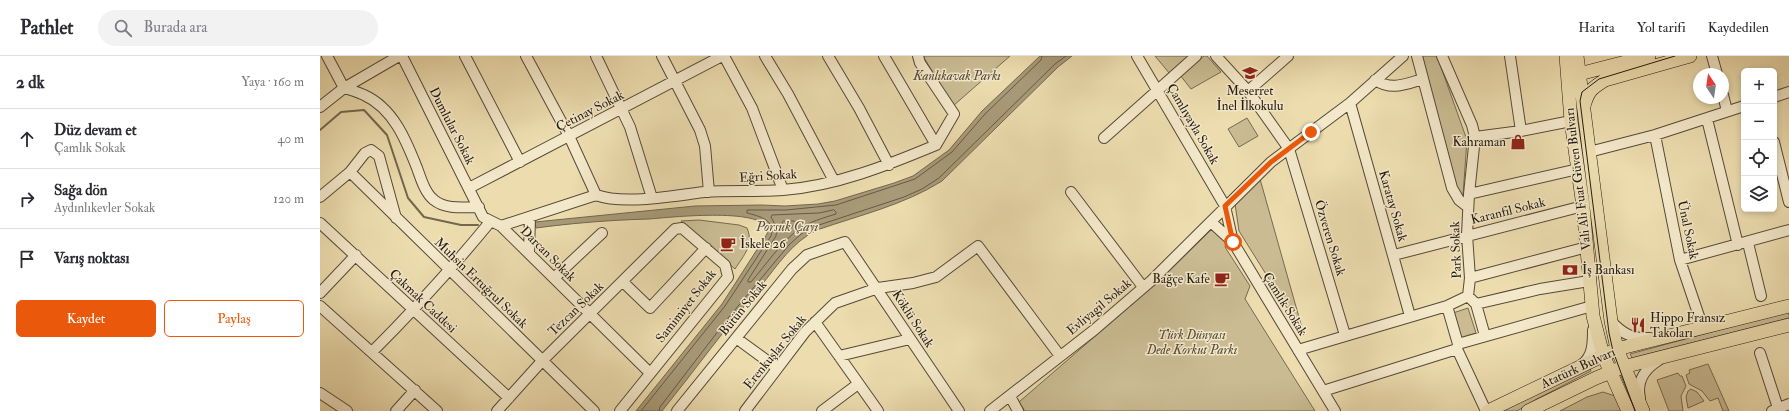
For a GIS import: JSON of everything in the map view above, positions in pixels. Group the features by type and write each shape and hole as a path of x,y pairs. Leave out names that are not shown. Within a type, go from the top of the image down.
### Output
{"main road":[{"name":"Vali Ali Fuat Güven Bulvarı","path":"1577,56 1572,75 1571,121 1583,206 1593,311 1603,355 1628,411"},
{"path":"1572,75 1649,56"},
{"path":"1584,108 1587,96 1593,87 1605,80 1690,56"},
{"name":"Vali Ali Fuat Güven Bulvarı","path":"1572,75 1584,108 1611,321 1617,349 1623,367 1643,411"},
{"path":"1572,75 1585,86 1599,84"},
{"name":"Atatürk Bulvarı","path":"1487,411 1617,349 1789,306"},
{"name":"Atatürk Bulvarı","path":"1528,411 1623,367 1789,325"}],"street":[{"path":"327,56 344,88 365,95 380,105 390,116 408,146 424,188 434,200 442,204 458,208 479,207 483,217 490,222 451,269 414,310 372,352"},
{"path":"320,107 344,88 399,56"},
{"name":"Dumlular Sokak","path":"402,56 479,207"},
{"path":"465,56 520,162"},
{"path":"501,226 596,195 569,136 526,56"},
{"path":"596,56 630,127 652,198"},
{"path":"662,56 700,130 705,146 709,192"},
{"path":"723,56 752,108 784,190"},
{"name":"Çetinay Sokak","path":"469,188 723,56"},
{"path":"765,56 788,94 834,181"},
{"path":"828,56 859,108 889,165"},
{"path":"884,56 936,144 954,114 920,63 918,56"},
{"name":"Çamlıyayla Sokak","path":"1137,56 1159,91 1225,206"},
{"path":"1104,138 1159,91 1196,56"},
{"name":"Özveren Sokak","path":"1216,56 1248,90 1289,149 1345,335"},
{"path":"1248,90 1288,56"},
{"name":"Evliyagil Sokak","path":"990,411 1094,330 1143,287 1271,162 1350,103 1403,56"},
{"path":"1417,56 1452,188 1459,200 1468,207"},
{"name":"Park Sokak","path":"1298,350 1447,306 1468,296 1470,278 1467,235 1468,207 1475,137 1472,125 1442,56"},
{"path":"1510,56 1521,131"},
{"path":"1712,56 1715,68"},
{"path":"1375,80 1385,87 1402,85 1424,79"},
{"path":"1777,95 1789,92"},
{"name":"Karatay Sokak","path":"1350,103 1410,316"},
{"path":"1725,104 1727,110"},
{"path":"1589,152 1655,135 1707,119 1727,110 1741,107"},
{"path":"1707,119 1743,244 1761,296"},
{"path":"1475,137 1521,131 1571,121"},
{"name":"Ünal Sokak","path":"1655,135 1680,260 1703,328"},
{"name":"Eğri Sokak","path":"596,195 606,199 652,198 709,192 784,190 834,181 889,165 936,144"},
{"path":"320,197 350,172 365,154 371,150 379,156 396,218"},
{"path":"1777,154 1789,202"},
{"path":"1469,194 1578,169"},
{"name":"Muhsin Ertuğrul Sokak","path":"350,172 396,218 451,269 594,411"},
{"path":"1071,192 1143,287"},
{"name":"Çamlık Sokak","path":"1225,206 1233,242 1335,411"},
{"name":"Karanfil Sokak","path":"1394,255 1583,206"},
{"path":"529,253 530,217"},
{"path":"1214,218 1233,242"},
{"name":"Darcan Sokak","path":"490,222 501,226 650,373"},
{"name":"Çakmak Caddesi","path":"320,223 509,398"},
{"name":"Samimiyet Sokak","path":"620,411 728,277 725,265 682,228 675,229"},
{"name":"Tezcan Sokak","path":"497,411 542,361 675,229"},
{"path":"1680,260 1743,244 1789,230"},
{"path":"554,278 602,233"},
{"name":"Köklü Sokak","path":"845,242 878,288 910,339 959,411"},
{"name":"Bütün Sokak","path":"677,411 792,270 807,255 845,242"},
{"name":"Erenkuşlar Sokak","path":"747,410 805,332 835,303 878,288 913,283 936,277 978,246 1060,356"},
{"path":"1470,278 1587,247"},
{"path":"623,282 650,308 706,248"},
{"path":"320,293 356,255"},
{"path":"1476,304 1540,289 1589,280"},
{"path":"1468,296 1476,304 1485,336"},
{"path":"320,306 437,411"},
{"path":"1447,306 1458,347 1487,411"},
{"path":"1323,391 1458,347 1485,336 1593,311 1593,345 1587,361 1572,371"},
{"path":"1611,321 1623,333 1631,337 1666,337"},
{"path":"815,322 878,411"},
{"path":"736,338 777,368"},
{"path":"839,356 910,339"},
{"path":"1760,353 1776,410 1789,404"},
{"path":"1643,411 1638,387 1640,380 1647,368 1661,358"},
{"path":"822,411 858,384"},
{"path":"396,411 415,390"},
{"path":"320,393 346,411"},
{"path":"1010,396 1018,411"}],"green space":[{"name":"Kanlıkavak Parkı","path":"923,56 1010,56 953,106"},
{"path":"1155,56 1191,56 1170,74"},
{"path":"1204,56 1207,56 1221,72 1191,89 1180,75"},
{"path":"1422,56 1437,56 1467,140 1463,195 1460,195 1458,191"},
{"path":"1247,118 1258,136 1239,147 1228,129"},
{"path":"1260,179 1304,335 1239,231 1235,204"},
{"path":"699,220 739,225 747,228 749,234 749,245 735,269 681,221"},
{"name":"Türk Dünyası Dede Korkut Parkı","path":"1212,229 1227,243 1225,247 1250,286 1245,299 1315,411 1025,411 1019,402 1159,281"},
{"path":"1468,308 1476,333 1460,338 1453,313"},
{"path":"1789,311 1789,318 1632,358 1630,354"},
{"path":"1708,364 1729,411 1723,411 1718,398 1710,401 1702,391 1689,384 1686,375 1690,373 1689,370"},
{"path":"1590,368 1591,371 1517,411 1500,411"},
{"path":"1678,373 1682,376 1686,386 1681,396 1683,411 1669,411 1657,380"},
{"path":"1691,389 1697,392 1704,401 1688,408 1686,397 1688,391"},
{"path":"1603,392 1618,397 1624,411 1560,411 1587,397"}],"water":[{"name":"Porsuk Çayı","path":"1040,56 1072,56 1058,67 942,181 897,203 817,230 800,241 779,262 662,411 636,411 722,304 767,234 765,225 754,219 717,215 606,221 536,228 535,222 695,206 785,206 818,204 835,201 894,183 913,176 949,150 982,111"}],"waterway":[{"path":"320,130 341,112 364,110 387,135 408,198 424,217 461,225 478,225"}],"tram line":[{"path":"1635,411 1613,351 1609,333 1580,101 1582,92 1599,79 1675,56"}],"place":[{"name":"Meserret İnel İlkokulu","path":"1250,73"},
{"name":"Kahraman","path":"1518,142"},
{"name":"İskele 26","path":"728,244"},
{"name":"İş Bankası","path":"1570,270"},
{"name":"Bağçe Kafe","path":"1222,279"},
{"name":"Hippo Fransız Takoları","path":"1638,325"}],"route":[{"path":"1233,242 1225,206 1271,162 1311,132"}]}
